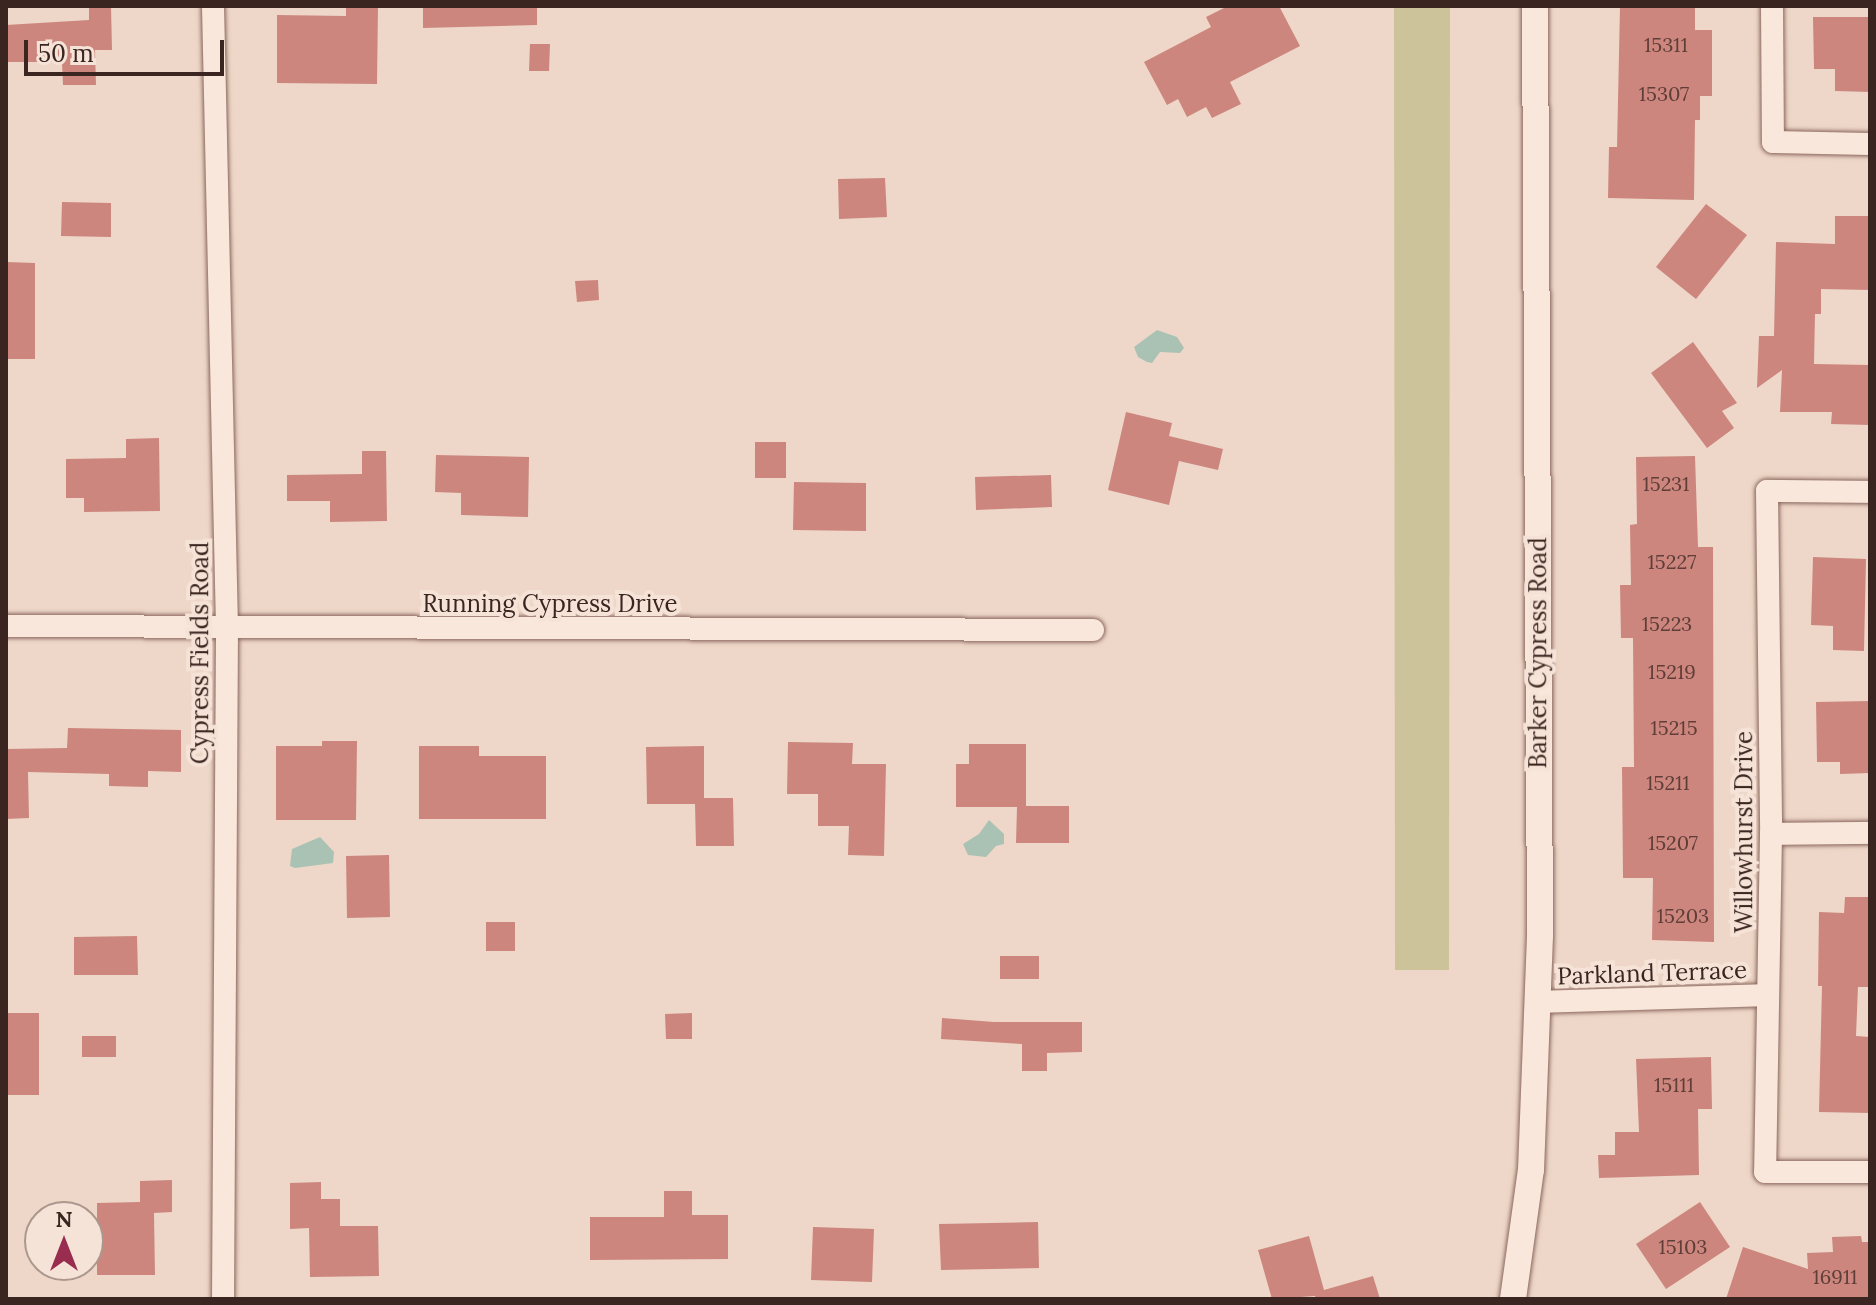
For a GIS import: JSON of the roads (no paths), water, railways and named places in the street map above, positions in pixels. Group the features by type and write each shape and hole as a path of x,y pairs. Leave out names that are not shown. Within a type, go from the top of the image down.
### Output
{"street":[{"name":"Cypress Fields Road","path":"213,6 227,629 223,1299"},
{"name":"Barker Cypress Road","path":"1513,1299 1531,1170 1538,1002 1535,6"},
{"path":"1772,6 1773,142 1870,144"},
{"name":"Willowhurst Drive","path":"1870,492 1767,491 1771,834 1765,1172 1870,1172"},
{"name":"Running Cypress Drive","path":"6,626 1093,630"},
{"path":"1771,834 1870,833"},
{"name":"Parkland Terrace","path":"1538,1002 1768,995"}]}
